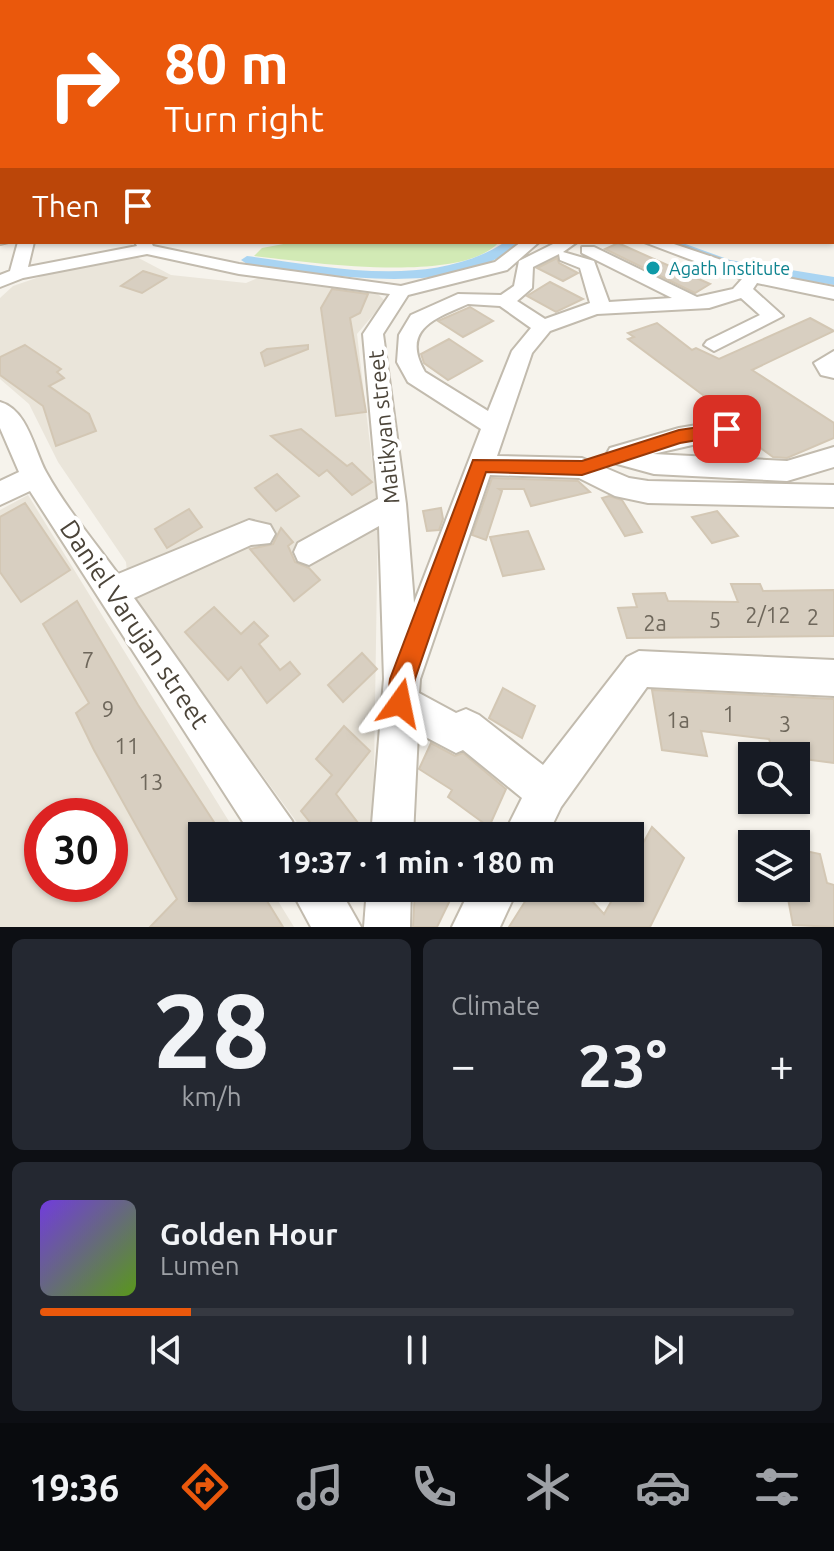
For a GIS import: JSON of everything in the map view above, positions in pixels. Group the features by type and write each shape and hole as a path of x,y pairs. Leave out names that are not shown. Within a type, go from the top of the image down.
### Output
{"street":[{"path":"18,274 26,244"},
{"path":"0,287 18,274 53,260 145,245 190,261 271,274 374,283 401,291 501,266 528,244"},
{"path":"505,301 523,288 525,265 565,244"},
{"path":"657,244 747,283 834,293"},
{"path":"588,250 694,302"},
{"path":"552,251 588,265 601,307"},
{"path":"547,793 466,728 456,734 401,691 522,351 543,327 601,307 709,302 747,283"},
{"path":"714,345 773,316 747,283"},
{"name":"Matikyan street","path":"393,822 401,691 392,504 373,334 401,291"},
{"path":"494,426 416,377 408,362 409,335 418,319 465,298 505,301 543,327"},
{"path":"834,358 825,363 829,370 834,371"},
{"name":"Daniel Varujan street","path":"0,410 19,436 34,476 268,822"},
{"path":"479,465 582,468 679,437 727,429"},
{"path":"623,454 654,464 787,471 834,457"},
{"path":"582,468 625,488 648,492 834,496"},
{"path":"0,494 34,476"},
{"path":"309,552 392,504"},
{"path":"114,593 142,575 188,561 249,532 260,534"},
{"path":"531,822 547,793 639,669 834,678"},
{"path":"321,902 338,927"},
{"path":"387,927 388,902"},
{"path":"475,927 488,902"}],"shaded area":[{"path":"131,254 171,275 246,283 258,278 373,289 385,301 357,334 378,512 373,822 297,822 129,593 126,562 58,462 29,404 0,379 0,298 13,286 51,273"},
{"path":"28,495 229,822 188,822 188,902 279,902 294,927 0,927 0,510"}],"green space":[{"path":"283,244 496,244 480,255 453,263 419,267 345,266 254,256 262,248"}],"building":[{"name":"Agath Institute","path":"620,244 710,284 695,293 605,249"},
{"path":"557,258 559,263 578,273 563,281 537,268"},
{"path":"143,271 166,278 142,293 121,286"},
{"path":"550,282 583,299 556,312 527,296"},
{"path":"332,289 368,294 360,313 350,318 366,412 336,416 321,308"},
{"path":"470,307 493,321 463,337 438,321"},
{"path":"810,318 834,331 752,370 834,423 834,438 787,458 773,457 740,433 737,420 720,418 710,411 719,407 628,339 634,337 628,333 657,323 692,350 696,348 719,359"},
{"path":"449,339 482,361 448,380 424,363 421,354"},
{"path":"25,345 61,369 57,372 64,378 49,386 89,414 96,431 56,446 43,406 0,375 0,357"},
{"path":"308,345 308,349 265,366 261,353 267,349"},
{"path":"301,429 347,466 352,463 372,482 352,495 327,470 319,476 271,436"},
{"path":"277,474 299,496 276,511 255,488"},
{"path":"492,478 578,481 590,492 531,506 524,489 499,489 502,491 486,540 472,535"},
{"path":"609,496 622,500 642,532 625,536 602,498"},
{"path":"25,503 70,570 21,602 0,572 0,517"},
{"path":"441,508 443,519 439,530 427,531 423,511"},
{"path":"189,509 202,527 167,548 155,529"},
{"path":"717,511 738,536 712,543 692,517"},
{"path":"281,528 293,542 288,546 295,562 309,568 320,580 294,601 250,549 273,544"},
{"path":"528,531 544,569 503,576 490,537"},
{"path":"731,584 760,584 763,591 834,590 834,636 627,638 618,608 637,607 633,594 665,593 668,601 738,602"},
{"path":"77,601 138,705 214,822 188,822 188,902 268,902 283,927 150,927 177,899 128,811 128,798 121,798 94,750 76,713 89,703 43,624"},
{"path":"214,607 241,634 254,622 268,636 259,644 280,670 290,662 300,674 267,703 241,667 228,680 185,632"},
{"path":"362,653 377,669 343,702 328,685"},
{"path":"503,688 535,706 522,738 489,718"},
{"path":"652,690 834,699 834,763 810,760 810,742 770,742 769,739 701,731 707,756 662,750"},
{"path":"344,726 370,751 336,794 357,822 310,822 301,811 332,775 316,759"},
{"path":"431,743 455,756 463,753 506,789 491,822 482,822 448,797 452,790 419,769"},
{"path":"652,827 684,858 650,927 509,927 525,902 593,902 604,914 611,902 644,902 644,842"},
{"path":"810,852 820,854 827,883 834,885 834,927 793,925 789,902 810,902"},
{"path":"414,902 449,902 437,927 413,927"}],"waterway":[{"path":"247,260 347,272 423,273 459,268 489,258 510,244"},
{"path":"674,244 727,264 834,281"}],"place":[{"name":"Agath Institute","path":"653,268"}],"route":[{"path":"400,703 402,679 479,465 582,468 679,437 727,429"}]}
